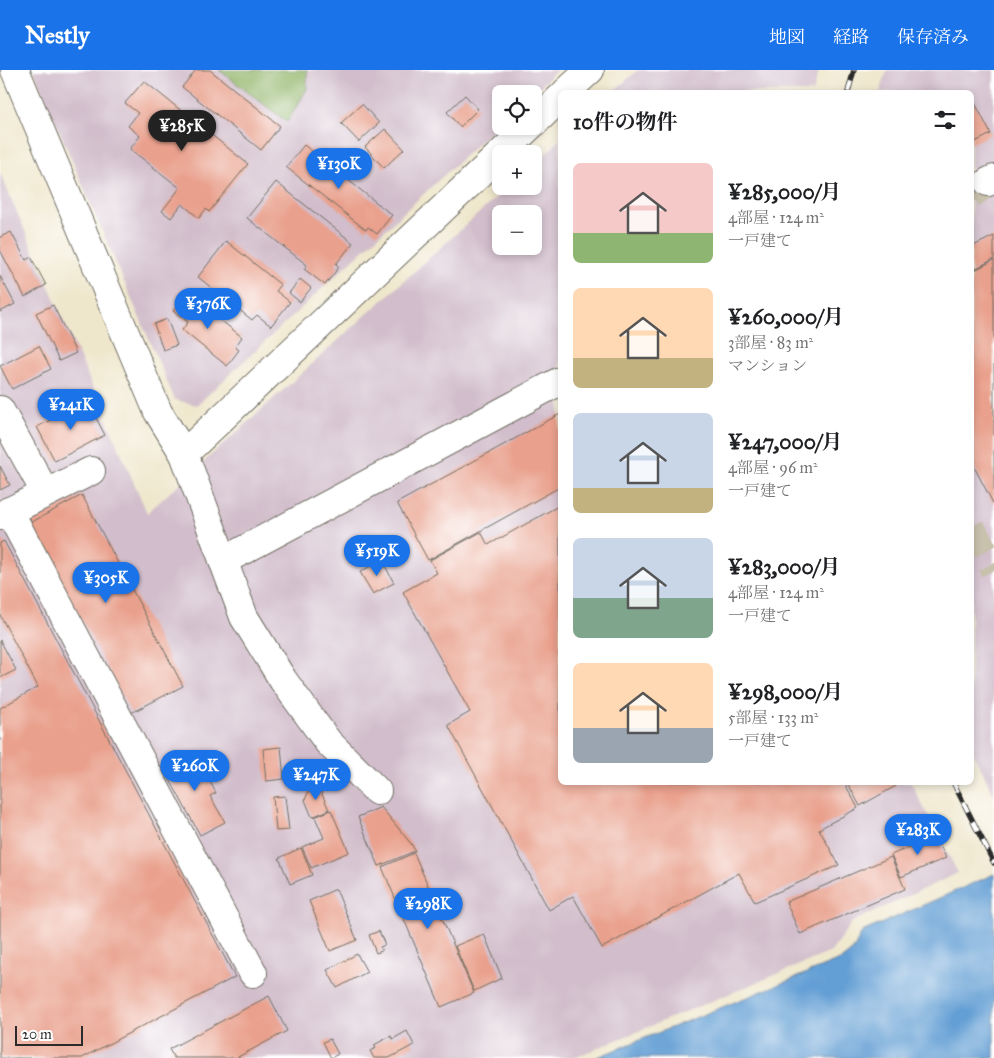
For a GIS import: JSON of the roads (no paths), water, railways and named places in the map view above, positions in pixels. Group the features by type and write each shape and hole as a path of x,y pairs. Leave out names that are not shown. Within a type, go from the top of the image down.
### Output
{"street":[{"path":"14,70 158,412 184,454 244,617 283,680 328,742 377,792"},
{"path":"568,90 590,70"},
{"path":"542,115 558,100"},
{"path":"184,454 521,135"},
{"path":"223,561 558,382"},
{"path":"0,410 45,492"},
{"path":"91,471 4,513 253,973"}],"water":[{"path":"994,874 994,1058 595,1058 842,959 853,950 862,932"}],"tunnel":[{"path":"974,193 988,182"},
{"path":"974,533 994,570"}],"railway":[{"path":"849,90 854,70"},
{"path":"955,785 994,863"}]}
